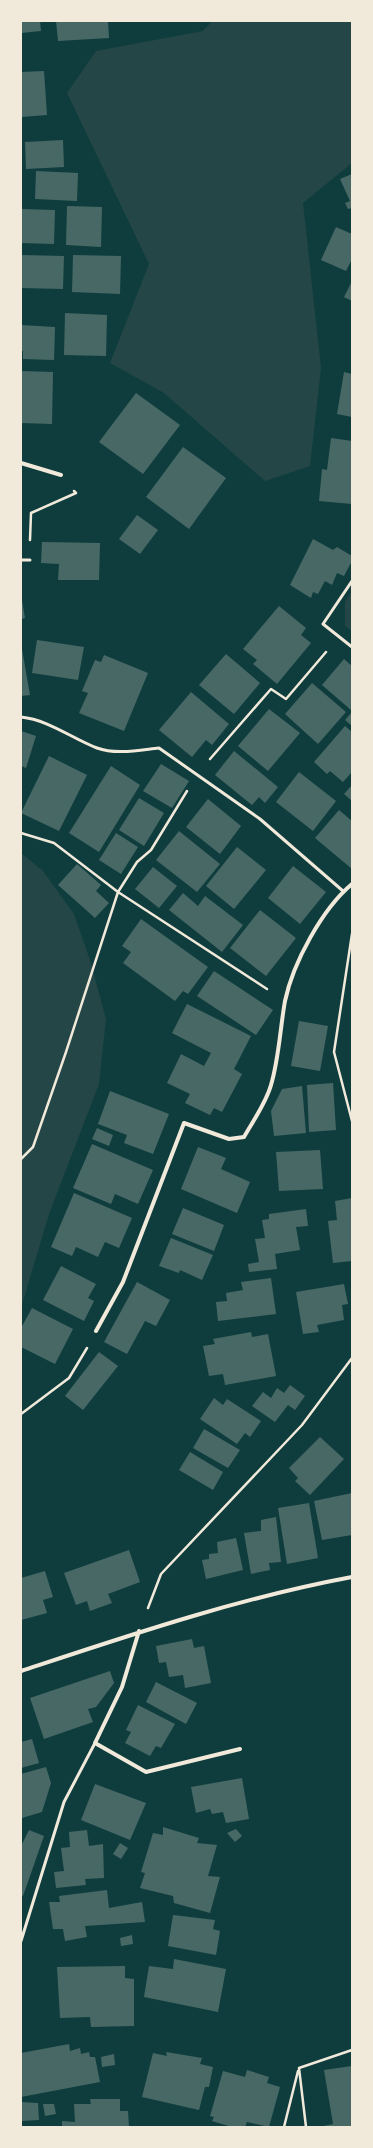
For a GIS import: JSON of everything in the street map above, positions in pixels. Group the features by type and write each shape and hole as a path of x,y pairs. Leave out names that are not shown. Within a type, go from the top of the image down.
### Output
{"street":[{"path":"21,463 61,475"},
{"path":"96,1331 123,1282 184,1123 229,1138 244,1137 271,1087 285,1001 295,968 309,940 343,891 352,884"},
{"path":"21,1671 139,1631 301,1586 352,1577"},
{"path":"139,1631 122,1687 95,1743 146,1772 240,1749"}],"lane":[{"path":"21,560 30,560"},
{"path":"352,581 323,624 352,647"},
{"path":"21,717 36,718 99,748 131,751 159,748 260,819 343,891"},
{"path":"21,1941 64,1802 95,1743"}],"path":[{"path":"30,560 31,513 76,493 61,475"},
{"path":"21,1159 33,1147 66,1052 118,892 137,862 151,850 197,775 271,689 286,699 339,637"},
{"path":"21,833 54,842 118,892 285,1001"},
{"path":"352,934 334,1052 352,1121"},
{"path":"21,1414 69,1378 96,1331"},
{"path":"139,1631 161,1574 302,1425 352,1358"},
{"path":"299,2068 352,2050"},
{"path":"284,2127 299,2068"},
{"path":"299,2068 306,2127"}],"shaded area":[{"path":"212,21 352,21 352,163 303,203 321,368 310,466 265,481 164,393 110,363 149,264 67,93 96,51 203,31"},
{"path":"352,591 352,631 345,626 345,602"},
{"path":"21,853 43,871 74,914 90,960 106,1019 99,1084 49,1214 21,1308"}],"building":[{"path":"21,21 40,21 41,31 21,33"},
{"path":"56,21 108,21 109,38 58,41"},
{"path":"44,71 47,115 21,117 21,72"},
{"path":"63,140 64,167 26,169 25,142"},
{"path":"36,171 78,173 77,201 35,199"},
{"path":"352,174 352,208 348,209 345,203 350,201 340,179"},
{"path":"67,206 102,207 101,247 66,245"},
{"path":"21,209 55,210 54,244 21,243"},
{"path":"336,227 352,234 352,259 346,271 321,260"},
{"path":"21,255 64,256 63,289 21,288"},
{"path":"73,255 121,256 120,294 72,292"},
{"path":"352,281 352,301 344,297"},
{"path":"65,313 107,315 106,356 64,355"},
{"path":"21,325 55,327 54,360 23,359 23,351 21,351"},
{"path":"21,371 53,372 52,424 21,423"},
{"path":"344,372 352,374 352,417 337,414"},
{"path":"136,393 180,425 143,474 99,442"},
{"path":"331,438 352,441 352,504 319,501 322,469 327,470"},
{"path":"183,447 226,478 189,529 146,497"},
{"path":"137,515 158,530 140,554 119,539"},
{"path":"313,539 333,550 337,547 352,556 352,561 344,576 337,573 332,585 325,581 318,594 313,592 311,598 290,585"},
{"path":"42,542 100,543 99,580 58,580 59,564 41,563"},
{"path":"22,600 25,618 21,619 21,601"},
{"path":"279,606 306,628 301,635 311,643 277,684 253,664 257,660 243,649"},
{"path":"37,640 84,647 78,680 32,673"},
{"path":"21,649 30,695 21,696"},
{"path":"226,654 260,683 234,714 199,685"},
{"path":"104,655 148,673 124,731 79,713 88,693 82,691 95,660 101,662"},
{"path":"344,659 352,666 351,710 322,685"},
{"path":"312,683 346,712 318,744 285,714"},
{"path":"191,692 229,724 212,745 206,740 192,757 159,730"},
{"path":"269,709 300,733 268,771 238,746"},
{"path":"352,712 352,726 345,720"},
{"path":"345,726 352,732 352,772 343,782 330,771 327,774 314,762"},
{"path":"21,731 36,736 26,768 21,766"},
{"path":"234,751 278,787 265,803 259,797 252,805 215,775"},
{"path":"49,756 87,775 59,831 21,813"},
{"path":"161,764 189,781 172,808 143,791"},
{"path":"111,766 140,785 99,852 69,833"},
{"path":"299,772 336,801 313,831 276,802"},
{"path":"352,785 352,801 344,794"},
{"path":"139,798 164,813 144,846 119,830"},
{"path":"208,799 241,826 220,854 186,827"},
{"path":"339,810 352,821 352,869 315,838"},
{"path":"179,831 220,864 197,892 156,860"},
{"path":"116,833 138,847 121,874 99,860"},
{"path":"237,847 266,870 234,909 206,886"},
{"path":"77,864 101,885 96,891 109,903 95,918 58,885"},
{"path":"293,866 326,892 300,924 268,898"},
{"path":"153,867 177,886 159,908 135,889"},
{"path":"183,893 198,906 205,896 243,925 222,952 169,910"},
{"path":"260,910 296,938 266,976 230,948"},
{"path":"141,919 208,967 188,994 183,991 175,1001 123,963 131,952 122,946"},
{"path":"214,971 273,1010 256,1035 197,996"},
{"path":"187,1004 251,1036 234,1069 242,1074 222,1112 214,1108 210,1115 185,1103 190,1094 167,1083 181,1054 204,1066 211,1053 172,1033"},
{"path":"299,1021 328,1026 320,1071 291,1066"},
{"path":"333,1083 336,1130 309,1132 307,1085"},
{"path":"302,1086 306,1133 274,1136 271,1111 282,1089"},
{"path":"110,1091 169,1114 153,1154 124,1143 127,1135 98,1124"},
{"path":"97,1128 113,1135 109,1146 92,1139"},
{"path":"92,1144 153,1170 138,1204 115,1194 111,1204 73,1188"},
{"path":"198,1147 226,1158 221,1169 250,1182 237,1213 181,1189"},
{"path":"320,1150 323,1189 279,1191 276,1152"},
{"path":"74,1193 132,1218 119,1248 105,1242 98,1257 76,1247 72,1256 51,1247"},
{"path":"352,1198 352,1261 333,1263 328,1221 337,1220 335,1201"},
{"path":"183,1208 224,1225 214,1251 172,1234"},
{"path":"306,1209 308,1226 296,1227 300,1250 275,1254 277,1269 249,1272 248,1264 259,1262 255,1239 265,1238 262,1220 269,1219 269,1214"},
{"path":"171,1238 213,1255 202,1280 180,1270 179,1273 159,1266"},
{"path":"61,1266 96,1284 88,1298 94,1301 84,1321 43,1300"},
{"path":"271,1278 276,1314 218,1321 216,1302 227,1301 226,1293 243,1290 241,1282"},
{"path":"137,1282 170,1300 156,1326 145,1321 127,1354 104,1342"},
{"path":"344,1284 348,1304 342,1305 344,1320 317,1325 319,1332 303,1334 296,1292"},
{"path":"32,1308 73,1329 55,1364 21,1347 21,1328"},
{"path":"251,1332 252,1337 268,1334 276,1376 225,1385 223,1374 209,1376 203,1346 215,1344 213,1339"},
{"path":"99,1352 118,1366 83,1410 65,1396"},
{"path":"290,1385 305,1396 295,1410 288,1405 275,1422 252,1406 263,1392 271,1398 277,1388 284,1393"},
{"path":"214,1398 223,1405 227,1399 261,1421 250,1437 245,1433 237,1444 200,1419"},
{"path":"204,1429 240,1450 228,1468 193,1448"},
{"path":"320,1437 344,1459 310,1495 295,1481 298,1478 289,1468"},
{"path":"190,1452 223,1472 213,1490 179,1470"},
{"path":"352,1493 352,1535 322,1540 314,1501"},
{"path":"309,1503 318,1558 287,1564 278,1508"},
{"path":"276,1517 281,1562 269,1563 270,1570 251,1574 244,1533 261,1531 261,1520"},
{"path":"236,1538 243,1570 206,1579 202,1560 209,1559 209,1554 218,1553 217,1542"},
{"path":"129,1550 140,1582 108,1594 112,1603 90,1611 87,1601 76,1605 64,1573"},
{"path":"45,1571 53,1597 43,1600 47,1613 21,1620 21,1578"},
{"path":"192,1639 194,1648 204,1646 211,1683 185,1688 183,1675 169,1677 166,1662 159,1663 156,1646"},
{"path":"110,1671 114,1683 96,1707 88,1709 93,1722 44,1739 30,1698"},
{"path":"156,1682 197,1703 186,1724 146,1702"},
{"path":"138,1705 175,1724 161,1748 156,1746 150,1756 125,1743 131,1732 126,1730"},
{"path":"32,1739 39,1763 21,1768 21,1742"},
{"path":"46,1767 51,1783 42,1812 22,1818 21,1774"},
{"path":"242,1778 249,1819 226,1823 223,1812 212,1814 210,1809 196,1813 191,1787"},
{"path":"95,1784 146,1803 130,1840 81,1820"},
{"path":"163,1827 199,1838 197,1843 217,1845 208,1876 220,1877 210,1913 174,1903 173,1896 140,1888 145,1873 141,1872 153,1833 163,1835"},
{"path":"236,1829 242,1836 235,1842 227,1833"},
{"path":"29,1830 44,1836 23,1896 21,1895 21,1846"},
{"path":"87,1830 89,1846 103,1844 104,1878 85,1879 86,1885 56,1888 54,1872 64,1871 61,1848 70,1847 69,1832"},
{"path":"120,1843 128,1848 121,1859 113,1854"},
{"path":"107,1890 109,1908 142,1902 145,1922 85,1926 87,1937 65,1941 63,1929 53,1929 49,1902 60,1902 59,1896"},
{"path":"173,1915 215,1920 213,1929 220,1931 216,1955 168,1946"},
{"path":"132,1935 133,1944 121,1946 120,1938"},
{"path":"174,1959 226,1969 218,2012 144,1997 149,1966 173,1969"},
{"path":"125,1966 125,1978 134,1979 134,2026 91,2027 90,2017 60,2018 57,1967"},
{"path":"69,2044 70,2051 80,2048 81,2054 89,2052 90,2057 95,2057 100,2082 21,2097 21,2053"},
{"path":"166,2052 202,2058 200,2064 213,2067 209,2087 205,2087 199,2110 142,2097 153,2053 167,2056"},
{"path":"114,2054 115,2065 102,2067 101,2057"},
{"path":"352,2066 352,2127 319,2127 333,2124 324,2070"},
{"path":"247,2070 269,2077 267,2083 280,2087 269,2127 247,2122 245,2127 232,2127 212,2121 214,2117 210,2116 223,2071 245,2077"},
{"path":"90,2099 120,2099 120,2111 128,2111 129,2127 62,2127 62,2121 75,2122 74,2104 91,2104"},
{"path":"21,2102 38,2103 39,2120 21,2121"},
{"path":"43,2104 54,2104 56,2114 45,2116"}]}
